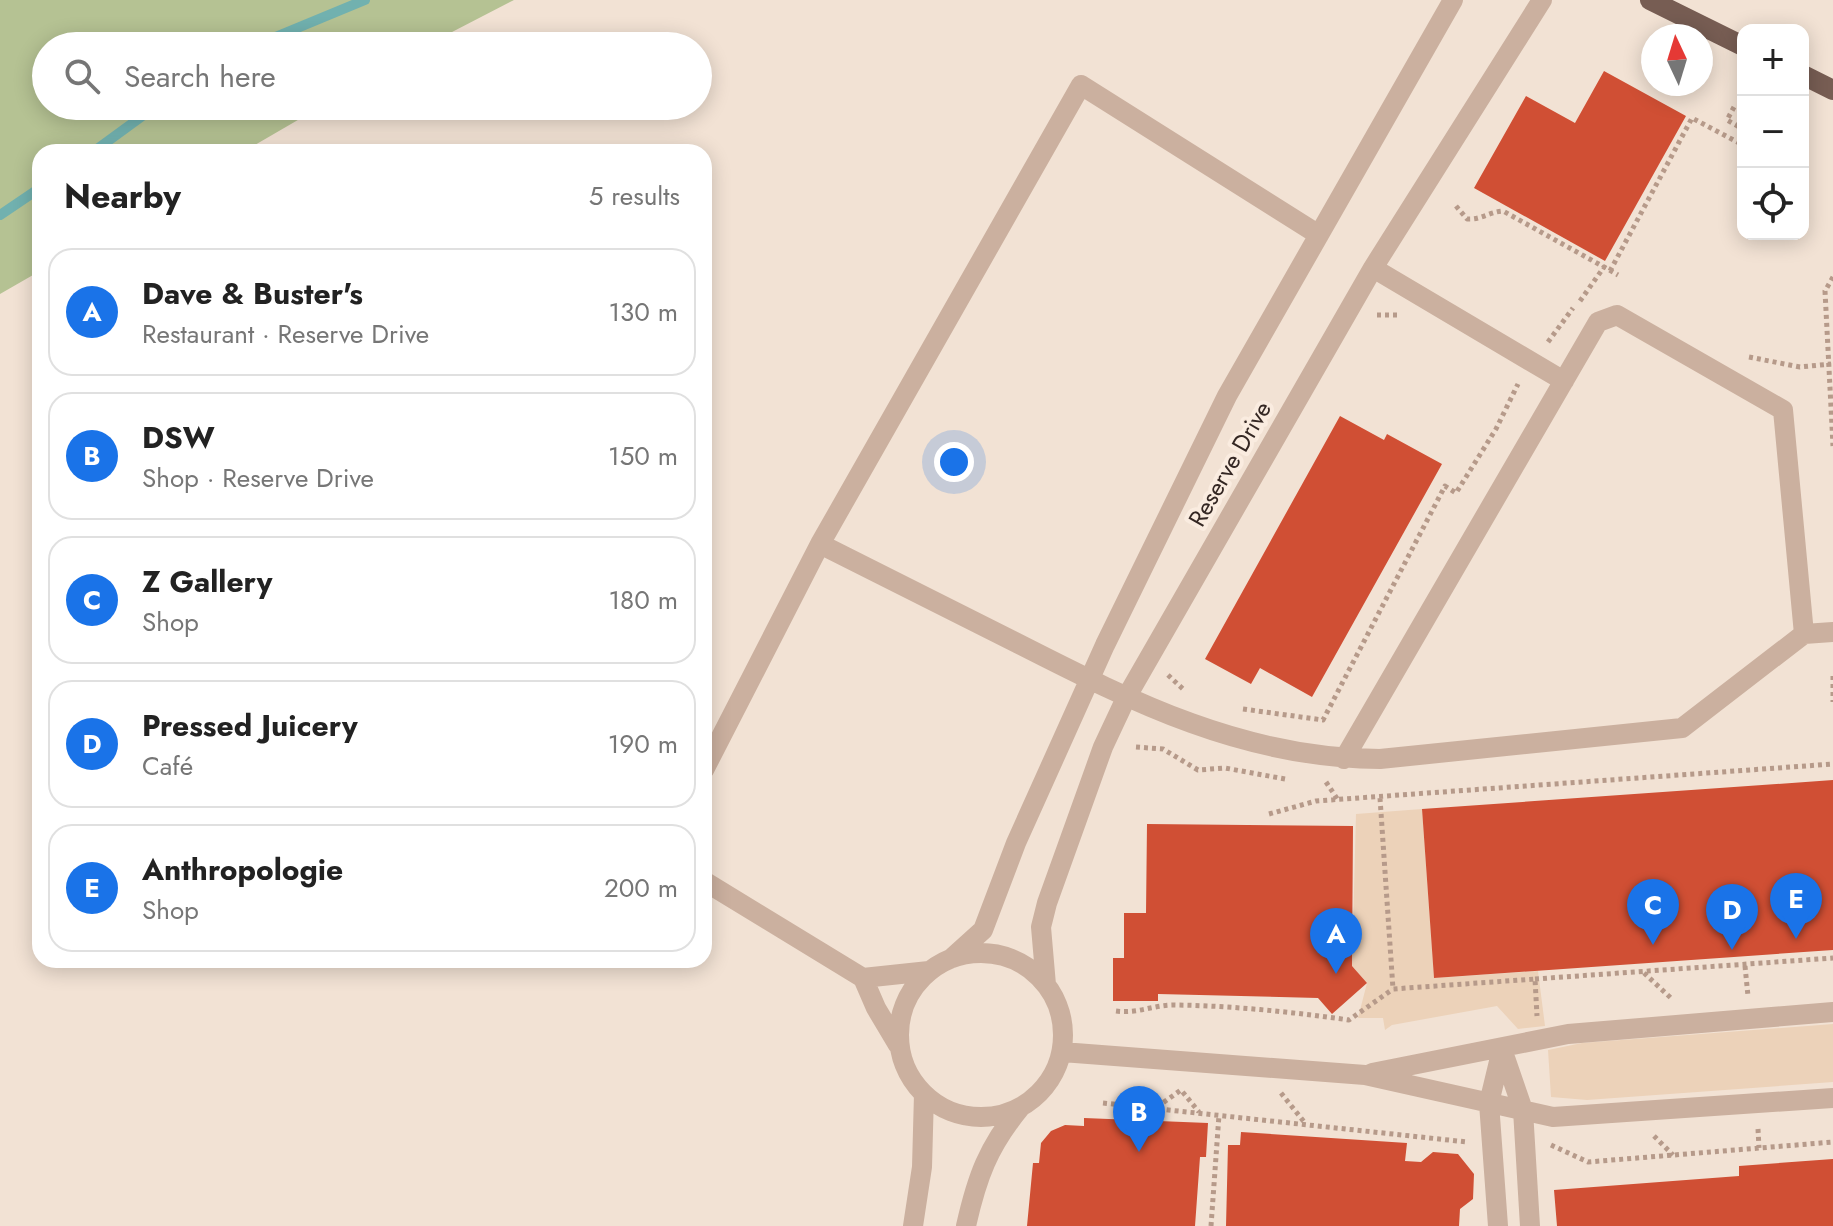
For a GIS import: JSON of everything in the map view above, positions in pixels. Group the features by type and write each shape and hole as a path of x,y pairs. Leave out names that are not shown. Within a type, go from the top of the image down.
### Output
{"main road":[{"path":"1650,0 1737,43"},
{"path":"1809,78 1833,90"}],"street":[{"name":"Reserve Drive","path":"952,958 983,930 1016,843 1089,680 1227,396 1453,0"},
{"name":"Reserve Drive","path":"1046,985 1041,927 1047,903 1103,747 1126,698 1373,268 1542,0"},
{"path":"712,754 820,544 1081,85 1319,235"},
{"path":"1373,268 1564,381"},
{"path":"1344,759 1598,322 1617,315 1783,410 1804,634"},
{"path":"820,544 1160,714 1243,741 1344,759 1380,759 1682,728 1804,634 1833,632"},
{"path":"712,886 863,978 898,1045 907,1072 924,1094 945,1110 971,1117 998,1116 1022,1106"},
{"path":"898,1045 900,1017 911,991 929,971 952,958 978,953 1004,956 1027,967 1046,985 1058,1006 1063,1028 1062,1052 1054,1074 996,1138 976,1180 966,1226"},
{"path":"863,978 929,971"},
{"path":"1365,1075 1568,1034 1833,1012"},
{"path":"1498,1226 1489,1103 1502,1049"},
{"path":"1502,1049 1523,1110 1530,1226"},
{"path":"1062,1052 1365,1075 1523,1110 1571,1117 1833,1098"},
{"path":"913,1226 922,1167 924,1094"}],"path":[{"path":"1734,107 1727,120 1737,126"},
{"path":"1456,206 1467,219 1478,220 1491,212 1503,211 1607,269 1692,118 1737,142"},
{"path":"1833,277 1825,291 1832,375 1833,446"},
{"path":"1377,315 1404,316"},
{"path":"1753,359 1800,367 1831,364"},
{"path":"1229,706 1323,720 1445,486 1456,493 1520,385 1507,378"},
{"path":"1168,674 1182,689 1193,694"},
{"path":"1833,676 1833,702"},
{"path":"1136,747 1163,749 1198,770 1225,768 1300,780"},
{"path":"1269,814 1316,801 1833,764"},
{"path":"1312,780 1324,780 1338,801"},
{"path":"1380,798 1393,989"},
{"path":"1116,1011 1136,1014 1172,1005 1292,1012 1349,1020 1393,989 1833,958"},
{"path":"1745,966 1749,1006"},
{"path":"1535,979 1538,1027"},
{"path":"1157,1107 1181,1090 1200,1113"},
{"path":"1103,1103 1460,1139 1479,1150"},
{"path":"1211,1226 1219,1115"},
{"path":"1757,1119 1759,1148"},
{"path":"1538,1147 1555,1145 1588,1162 1833,1142"}],"green space":[{"path":"0,0 514,0 452,32 32,32 32,120 298,120 257,144 32,144 32,276 0,294"}],"shaded area":[{"path":"1422,809 1434,978 1538,971 1545,1026 1518,1029 1497,1006 1392,1025 1385,1030 1383,1018 1358,1018 1367,983 1352,966 1356,814"},
{"path":"1833,1024 1833,1082 1587,1100 1551,1097 1548,1050 1582,1043"}],"building":[{"path":"1604,71 1641,91 1641,96 1650,96 1686,116 1605,261 1474,188 1526,96 1575,123"},
{"path":"1340,416 1384,440 1387,434 1442,464 1312,697 1260,668 1251,684 1205,659"},
{"path":"1833,780 1833,950 1434,978 1422,809"},
{"path":"1147,824 1353,826 1352,966 1367,983 1332,1014 1318,998 1158,994 1158,1001 1113,1001 1113,958 1124,958 1124,913 1146,913"},
{"path":"1084,1118 1208,1123 1206,1157 1200,1157 1195,1226 1027,1226 1033,1163 1039,1163 1041,1143 1051,1131 1065,1125 1084,1126"},
{"path":"1241,1132 1407,1143 1405,1161 1421,1162 1433,1152 1458,1154 1474,1174 1473,1199 1460,1209 1459,1226 1226,1226 1228,1145 1240,1145"},
{"path":"1833,1159 1833,1226 1557,1226 1554,1190 1739,1176 1739,1166"}],"waterway":[{"path":"288,32 365,0"},
{"path":"104,144 137,120"},
{"path":"0,215 32,193"}],"place":[{"name":"Anthropologie","path":"1796,939"},
{"name":"Z Gallery","path":"1653,945"},
{"name":"Pressed Juicery","path":"1732,950"},
{"name":"Dave & Buster's","path":"1336,974"},
{"name":"DSW","path":"1139,1152"}]}
